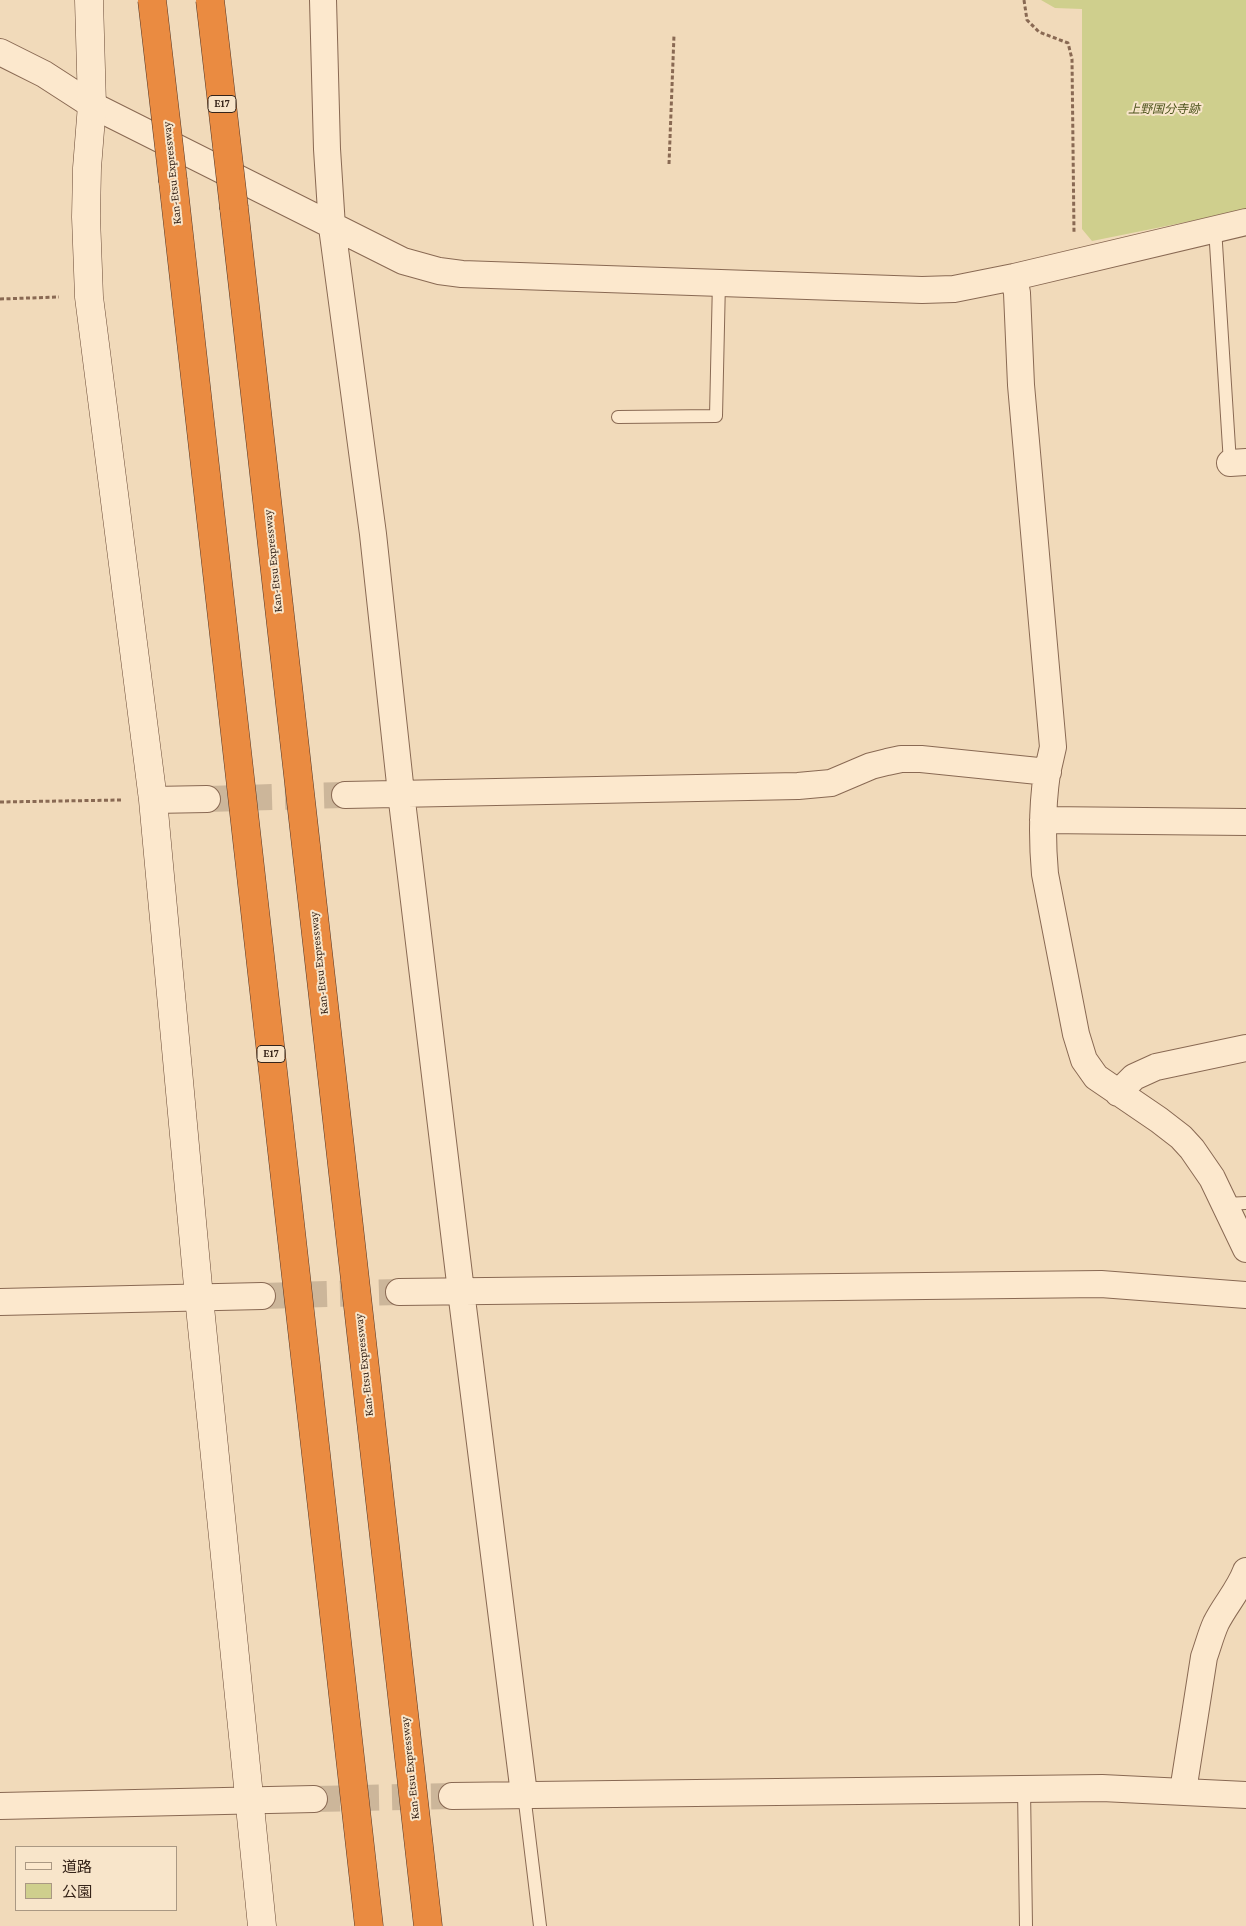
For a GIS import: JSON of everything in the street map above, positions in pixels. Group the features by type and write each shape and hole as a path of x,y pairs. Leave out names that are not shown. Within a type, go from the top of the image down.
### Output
{"highway":[{"name":"Kan-Etsu Expressway","path":"152,0 369,1926"},
{"name":"Kan-Etsu Expressway","path":"210,0 428,1926"}],"street":[{"path":"89,0 92,105 87,168 86,217 89,297 153,800 199,1297 262,1926"},
{"path":"323,0 327,149 332,227 373,534 401,793 524,1794"},
{"path":"0,52 44,74 92,105 332,227 403,261 439,271 462,274 719,281 922,290 954,289 1074,264 1215,228 1246,222"},
{"path":"1014,277 1017,293 1021,385 1053,747 1048,772 1043,820 1045,874 1080,1047 1090,1070 1096,1077 1181,1137 1202,1162 1235,1204 1246,1249"},
{"path":"345,795 798,786 831,783 871,766 901,759 921,759 1048,772"},
{"path":"153,800 207,799"},
{"path":"1043,820 1246,822"},
{"path":"1118,1093 1134,1077 1156,1067 1246,1048"},
{"path":"399,1292 1100,1284 1246,1295"},
{"path":"0,1302 262,1296"},
{"path":"1183,1791 1204,1657 1216,1623 1234,1596 1246,1571"},
{"path":"452,1796 1024,1788 1102,1788 1246,1795"},
{"path":"0,1806 314,1799"}],"lane":[{"path":"1215,228 1238,463"},
{"path":"618,417 716,416 719,281"},
{"path":"1024,1788 1026,1926"},
{"path":"524,1794 540,1926"}],"path":[{"path":"1024,0 1027,20 1038,32 1068,43 1072,59 1074,264"},
{"path":"669,164 674,35"},
{"path":"0,299 89,297"},
{"path":"0,802 153,800"}],"green space":[{"name":"上野国分寺跡","path":"1041,0 1246,0 1246,210 1092,241 1082,229 1082,9 1055,8"}],"tunnel":[{"path":"207,799 345,795"},
{"path":"262,1296 399,1292"},
{"path":"314,1799 452,1796"}]}
